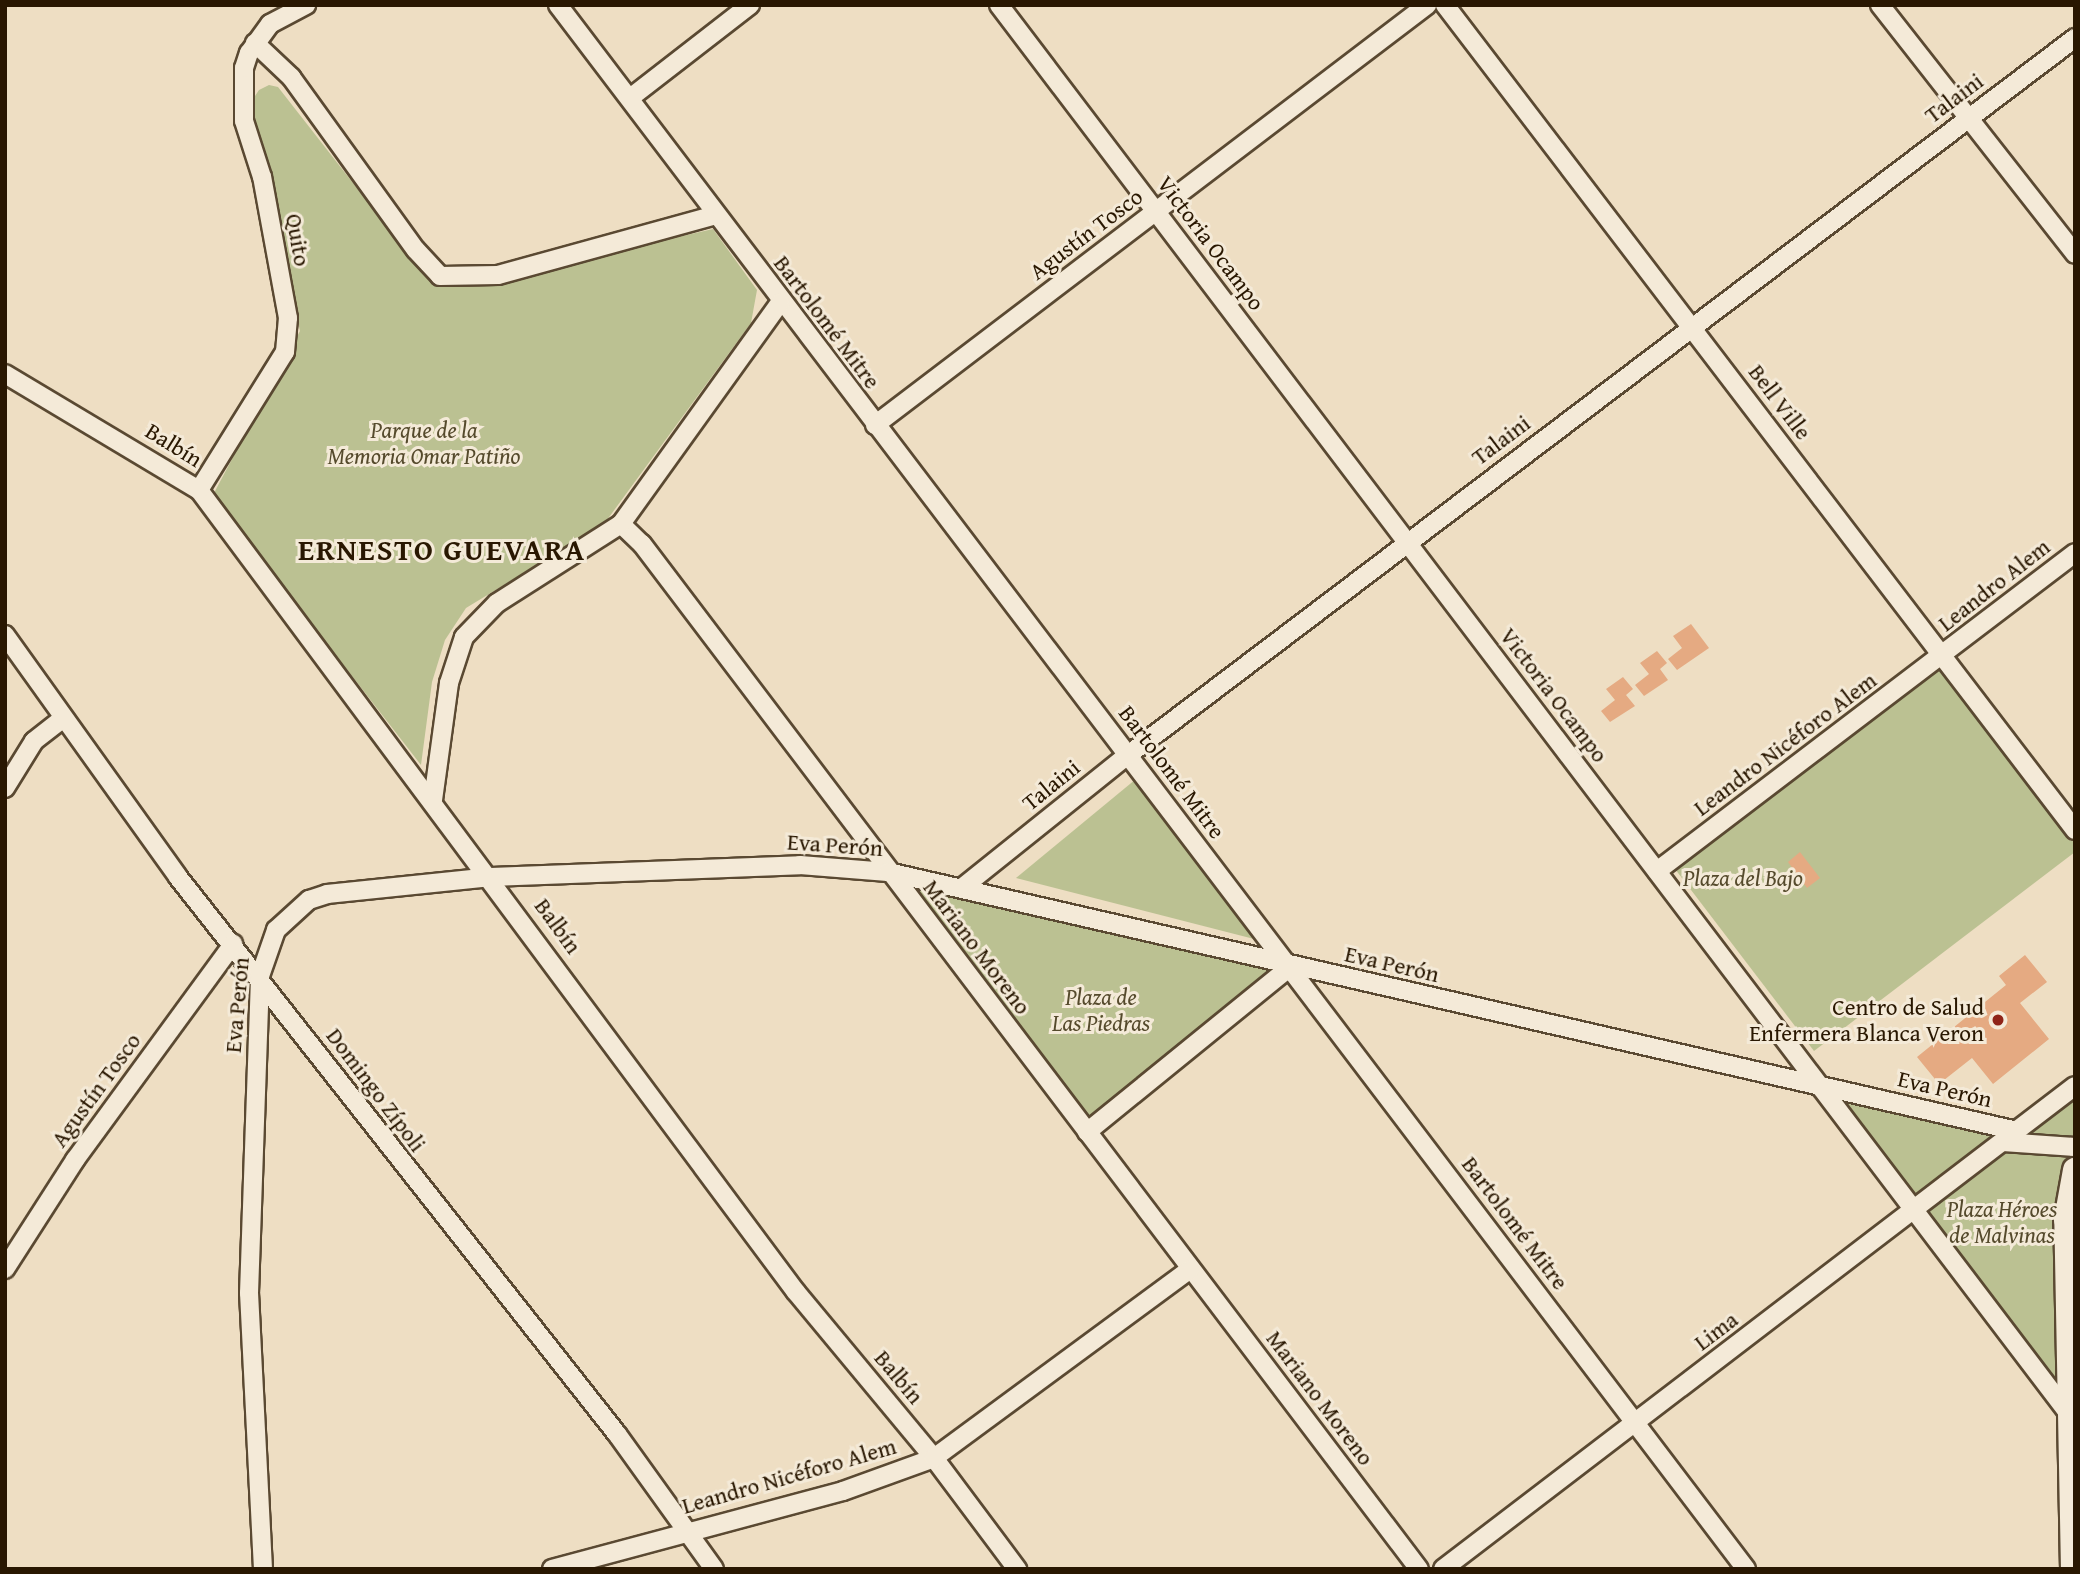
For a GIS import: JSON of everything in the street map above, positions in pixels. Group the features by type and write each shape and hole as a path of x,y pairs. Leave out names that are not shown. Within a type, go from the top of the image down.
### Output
{"main road":[{"path":"2074,1556 2066,1220 2075,1170"}],"street":[{"name":"Quito","path":"199,490 277,371 288,341 262,177 244,121 244,68 255,43 270,24 306,5"},
{"name":"Bartolomé Mitre","path":"558,5 630,98 780,303 1290,967 1746,1569"},
{"path":"630,98 750,5"},
{"name":"Victoria Ocampo","path":"999,5 1816,1085 2069,1414"},
{"name":"Agustín Tosco","path":"875,425 1427,5"},
{"name":"Bell Ville","path":"1445,5 2075,830"},
{"path":"1880,5 2075,254"},
{"name":"Talaini","path":"962,887 1128,755 1691,326 2075,38"},
{"path":"255,43 291,77 416,250 440,276 498,275 716,215"},
{"path":"433,800 449,683 464,637 497,603 621,524 780,303"},
{"name":"Balbín","path":"5,374 199,490 491,877 796,1292 934,1458 1017,1569"},
{"name":"Mariano Moreno","path":"621,524 642,544 888,872 1419,1569"},
{"name":"Leandro Alem","path":"1942,655 2075,553"},
{"name":"Domingo Zípoli","path":"5,635 62,719 260,976 392,1154 690,1531 714,1569"},
{"name":"Leandro Nicéforo Alem","path":"1657,872 1942,655"},
{"path":"5,788 34,741 62,719"},
{"name":"Eva Perón","path":"263,1569 249,1293 260,976 276,930 309,900 350,890 491,877 800,865 888,872 962,887 1290,967 1816,1085 2010,1137 2075,1147"},
{"name":"Agustín Tosco","path":"5,1269 75,1160 233,944"},
{"path":"1087,1132 1290,967"},
{"name":"Lima","path":"1443,1569 2075,1086"},
{"name":"Leandro Nicéforo Alem","path":"552,1569 843,1491 934,1458 1190,1269"}],"green space":[{"name":"Parque de la Memoria Omar Patiño","path":"269,85 278,87 428,279 446,285 477,283 713,229 757,290 751,323 604,524 466,608 445,640 432,682 421,765 217,502 214,493 300,331 251,102 259,90"},
{"name":"Plaza del Bajo","path":"1939,667 2075,844 2075,852 1814,1051 1675,869"},
{"path":"1136,779 1258,940 1016,878"},
{"name":"Plaza de Las Piedras","path":"888,872 1290,967 1087,1132"},
{"name":"Plaza Héroes de Malvinas","path":"1816,1085 2017,1131 2075,1086 2069,1414"}],"building":[{"path":"1691,624 1709,648 1677,670 1668,659 1682,648 1673,636"},
{"path":"1657,651 1667,663 1660,669 1668,680 1644,696 1635,685 1649,674 1640,663"},
{"path":"1623,677 1633,689 1626,695 1635,706 1610,722 1601,711 1615,700 1606,689"},
{"path":"1800,852 1820,878 1807,888 1788,862"},
{"name":"Centro de Salud Enfermera Blanca Veron","path":"2025,955 2047,982 2020,1003 2049,1039 1993,1084 1972,1058 1939,1084 1917,1057 2006,985 1999,976"}],"place":[{"name":"Centro de Salud Enfermera Blanca Veron","path":"1998,1020"}],"district":[{"name":"ERNESTO GUEVARA","path":"442,549"}]}
